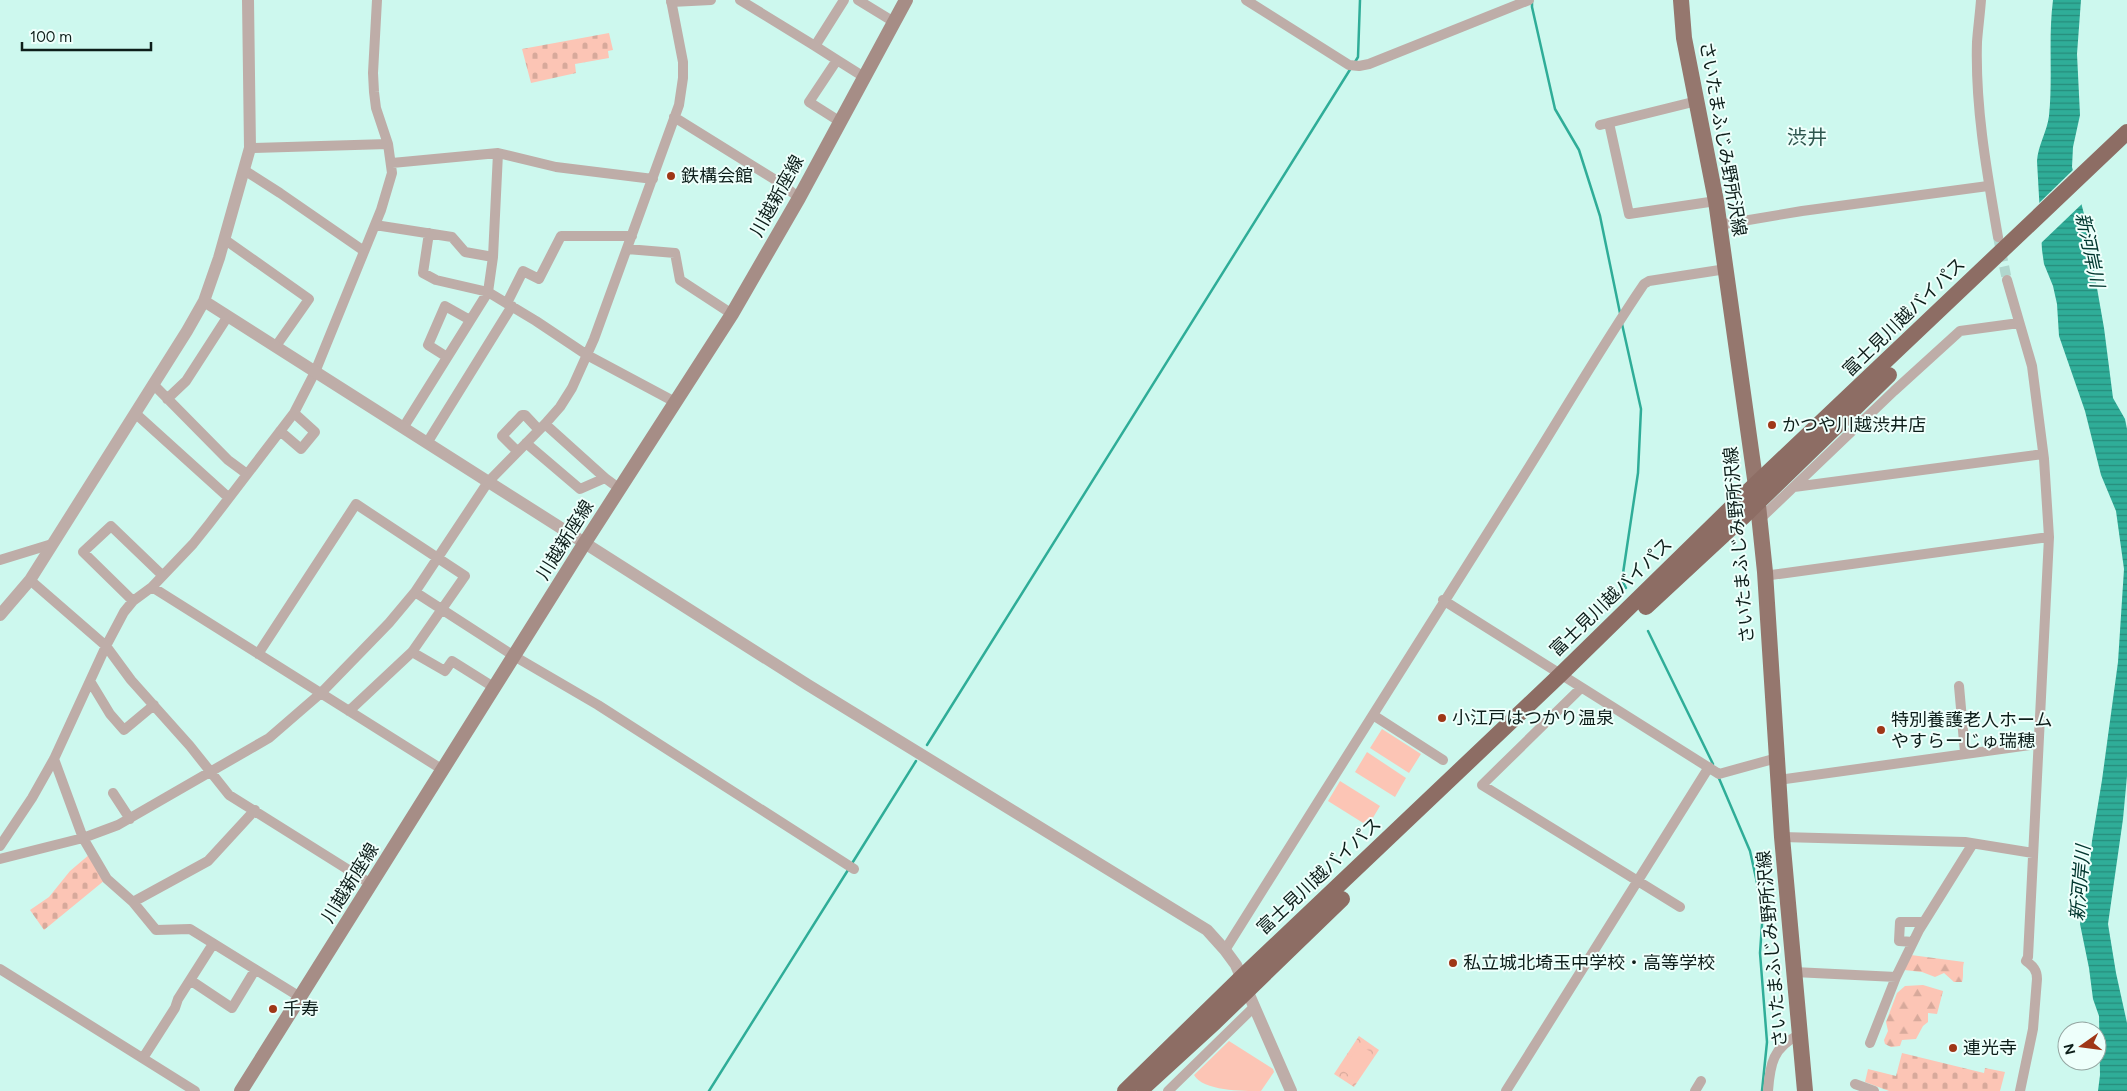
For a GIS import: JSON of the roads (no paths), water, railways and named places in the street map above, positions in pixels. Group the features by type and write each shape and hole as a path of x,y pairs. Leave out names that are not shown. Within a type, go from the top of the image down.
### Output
{"highway":[{"name":"富士見川越バイパス","path":"2100,166 2127,132"},
{"name":"富士見川越バイパス","path":"1570,681 1756,486 2008,244 2100,166 2127,147"},
{"name":"富士見川越バイパス","path":"1125,1091 1244,984 1570,681 1659,594 1758,504 2008,244"},
{"name":"富士見川越バイパス","path":"1141,1091 1244,984"}],"main road":[{"name":"川越新座線","path":"241,1091 584,544 732,314 799,198 906,0"},
{"name":"さいたまふじみ野所沢線","path":"1681,0 1684,38 1716,202 1756,486 1782,837 1799,1035 1806,1091"}],"street":[{"path":"0,616 30,580 204,301 250,148 248,0"},
{"path":"0,846 32,798 54,759 106,646 124,612 192,544 294,413 315,372 341,313 389,187 392,163 376,108 374,92 373,73 377,0"},
{"path":"0,859 83,838 118,825 212,773 269,738 321,693 415,592 488,482 560,407 572,388 587,355 632,236 679,105 683,62 671,1 711,0"},
{"path":"740,0 864,77"},
{"path":"815,46 844,0"},
{"path":"858,0 894,22"},
{"path":"1246,0 1349,65 1359,66 1369,64 1529,0"},
{"path":"1981,0 1977,42 1981,122 1988,186 2008,244"},
{"path":"836,60 809,102 839,121"},
{"path":"1697,101 1604,124 1629,214 1716,202"},
{"path":"674,117 782,184 799,198"},
{"path":"250,148 388,144"},
{"path":"392,163 498,153 556,168 653,179"},
{"path":"403,428 488,292 493,257 498,153"},
{"path":"244,170 364,251"},
{"path":"1719,226 1802,211 1988,186"},
{"path":"375,225 452,237 464,252 493,257"},
{"path":"428,233 423,273 436,280 488,292 587,355 675,402"},
{"path":"427,443 509,305 524,271 540,279 561,236 632,236"},
{"path":"224,239 309,300 276,346"},
{"path":"627,249 675,253 680,280 732,314"},
{"path":"1225,950 1443,600 1644,284 1649,281 1726,268"},
{"path":"2007,280 2032,366 2043,454 2049,537 2028,957 2026,962 2037,973 2037,979 2032,1029 2020,1091"},
{"path":"204,301 584,544 1207,930 1225,950 1244,984 1291,1091"},
{"path":"447,357 428,345 445,306 470,320"},
{"path":"167,399 186,381 228,316"},
{"path":"1759,520 1960,331 2019,323"},
{"path":"153,384 228,460 247,474"},
{"path":"135,413 228,498"},
{"path":"280,431 301,449 315,432 294,413"},
{"path":"517,451 502,436 522,415 525,415 620,489"},
{"path":"526,443 580,489 605,478"},
{"path":"1794,487 2043,454"},
{"path":"258,654 356,504 465,576 412,652 350,711"},
{"path":"133,602 83,552 111,526 162,575"},
{"path":"1764,576 2049,537"},
{"path":"0,560 52,544"},
{"path":"30,580 106,646 229,795 371,884"},
{"path":"152,586 443,770"},
{"path":"415,592 440,610 514,656 598,705 854,869"},
{"path":"1443,600 1719,774 1777,758"},
{"path":"412,652 445,671 452,661 495,688"},
{"path":"90,680 110,714 124,730 154,705"},
{"path":"1570,681 1482,785 1680,907"},
{"path":"1959,686 1966,753"},
{"path":"1373,715 1443,760"},
{"path":"1778,780 2038,744"},
{"path":"54,759 83,838 108,879 133,902 156,930 190,929 300,998"},
{"path":"1506,1091 1709,768"},
{"path":"113,793 130,819"},
{"path":"133,902 208,860 255,810"},
{"path":"1782,837 1966,842 2033,853"},
{"path":"1870,1043 1896,977 1913,942 1972,844"},
{"path":"1913,942 1900,941 1900,922 1924,922"},
{"path":"142,1058 175,1008 178,999 213,944"},
{"path":"0,969 195,1091"},
{"path":"190,980 232,1008 255,970"},
{"path":"1794,972 1896,977"},
{"path":"1168,1091 1254,1007"},
{"path":"1768,1091 1769,1071 1774,1057 1782,1046 1799,1035"},
{"path":"1695,1091 1701,1081"},
{"path":"1854,1084 1874,1091"}],"water":[{"name":"新河岸川","path":"2053,0 2081,0 2077,54 2080,115 2073,147 2072,167 2084,214 2104,328 2113,398 2125,419 2127,429 2127,776 2123,819 2108,924 2127,1023 2127,1091 2098,1091 2100,1071 2107,1071 2107,1021 2099,1021 2093,999 2080,924 2088,883 2092,841 2118,662 2124,569 2116,511 2101,475 2085,411 2059,336 2057,304 2053,286 2044,264 2042,250 2037,161 2049,116"}],"waterway":[{"path":"1355,62 1358,57 1360,0"},
{"path":"1532,1 1555,109 1579,150 1600,216 1620,313"},
{"path":"927,745 1351,68"},
{"path":"1622,324 1641,409 1638,473 1622,580 1626,588"},
{"path":"1648,631 1713,764"},
{"path":"851,865 916,761"},
{"path":"1718,776 1750,851 1763,910 1760,953 1767,1042 1762,1091"},
{"path":"709,1091 848,870"}],"tunnel":[{"path":"1998,237 2007,280"}],"place":[{"name":"鉄構会館","path":"671,176"},
{"name":"かつや川越渋井店","path":"1772,425"},
{"name":"小江戸はつかり温泉","path":"1442,718"},
{"name":"特別養護老人ホーム やすらーじゅ瑞穂","path":"1881,730"},
{"name":"私立城北埼玉中学校・高等学校","path":"1453,963"},
{"name":"千寿","path":"273,1009"},
{"name":"連光寺","path":"1953,1048"}],"district":[{"name":"渋井","path":"1807,137"}]}
